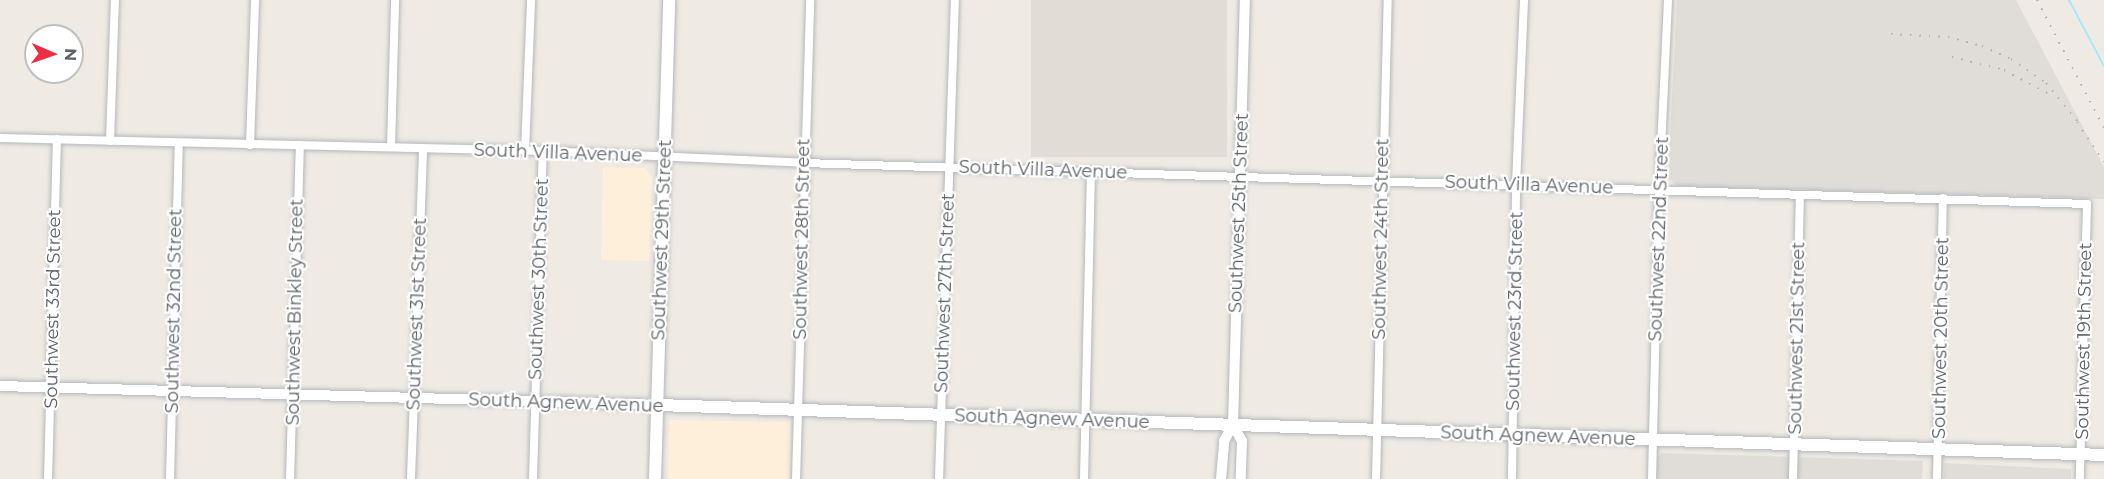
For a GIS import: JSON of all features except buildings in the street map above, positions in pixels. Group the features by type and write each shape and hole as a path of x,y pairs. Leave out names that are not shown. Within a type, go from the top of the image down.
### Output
{"main road":[{"name":"Southwest 29th Street","path":"655,479 669,0"},
{"name":"South Agnew Avenue","path":"658,405 2104,455"}],"street":[{"path":"110,141 115,0"},
{"path":"250,145 255,0"},
{"path":"390,147 395,0"},
{"path":"525,151 531,0"},
{"name":"Southwest 28th Street","path":"796,479 810,0"},
{"name":"Southwest 27th Street","path":"939,479 955,0"},
{"name":"Southwest 25th Street","path":"1221,479 1224,441 1233,425 1245,0"},
{"name":"Southwest 24th Street","path":"1376,479 1381,179 1388,0"},
{"name":"Southwest 23rd Street","path":"1512,479 1516,184 1524,0"},
{"name":"Southwest 22nd Street","path":"1652,479 1659,191 1668,0"},
{"name":"South Villa Avenue","path":"0,138 390,147 423,150 543,151 804,163 1240,177 1381,179 1800,196 1943,198 2087,204"},
{"name":"Southwest 33rd Street","path":"48,479 57,139"},
{"name":"Southwest 32nd Street","path":"170,479 179,143"},
{"name":"Southwest Binkley Street","path":"290,479 300,145"},
{"name":"Southwest 31st Street","path":"411,479 423,150"},
{"name":"Southwest 30th Street","path":"533,479 543,151"},
{"path":"1084,479 1091,171"},
{"name":"Southwest 21st Street","path":"1793,479 1800,196"},
{"name":"Southwest 20th Street","path":"1937,479 1943,198"},
{"name":"Southwest 19th Street","path":"2080,479 2087,204"},
{"name":"South Agnew Avenue","path":"0,386 658,405"},
{"name":"Southwest 25th Street","path":"1233,425 1242,441 1241,479"}],"shaded area":[{"path":"1031,0 1227,0 1227,157 1031,157"},
{"path":"1677,0 2016,0 2104,167 2104,199 1678,186 1668,178"},
{"path":"603,167 645,168 652,177 649,261 601,260"},
{"path":"669,420 791,422 790,479 668,479"},
{"path":"1662,453 1923,461 1922,479 1657,479 1657,457"},
{"path":"1945,463 2071,469 2071,479 1944,479"}],"waterway":[{"path":"2069,0 2104,66"}],"railway":[{"path":"2037,0 2104,128"},
{"path":"1891,34 1948,37 1982,46 2011,59 2046,83 2082,127"},
{"path":"1952,57 2004,70 2047,93"},
{"path":"2077,122 2104,162"}]}
